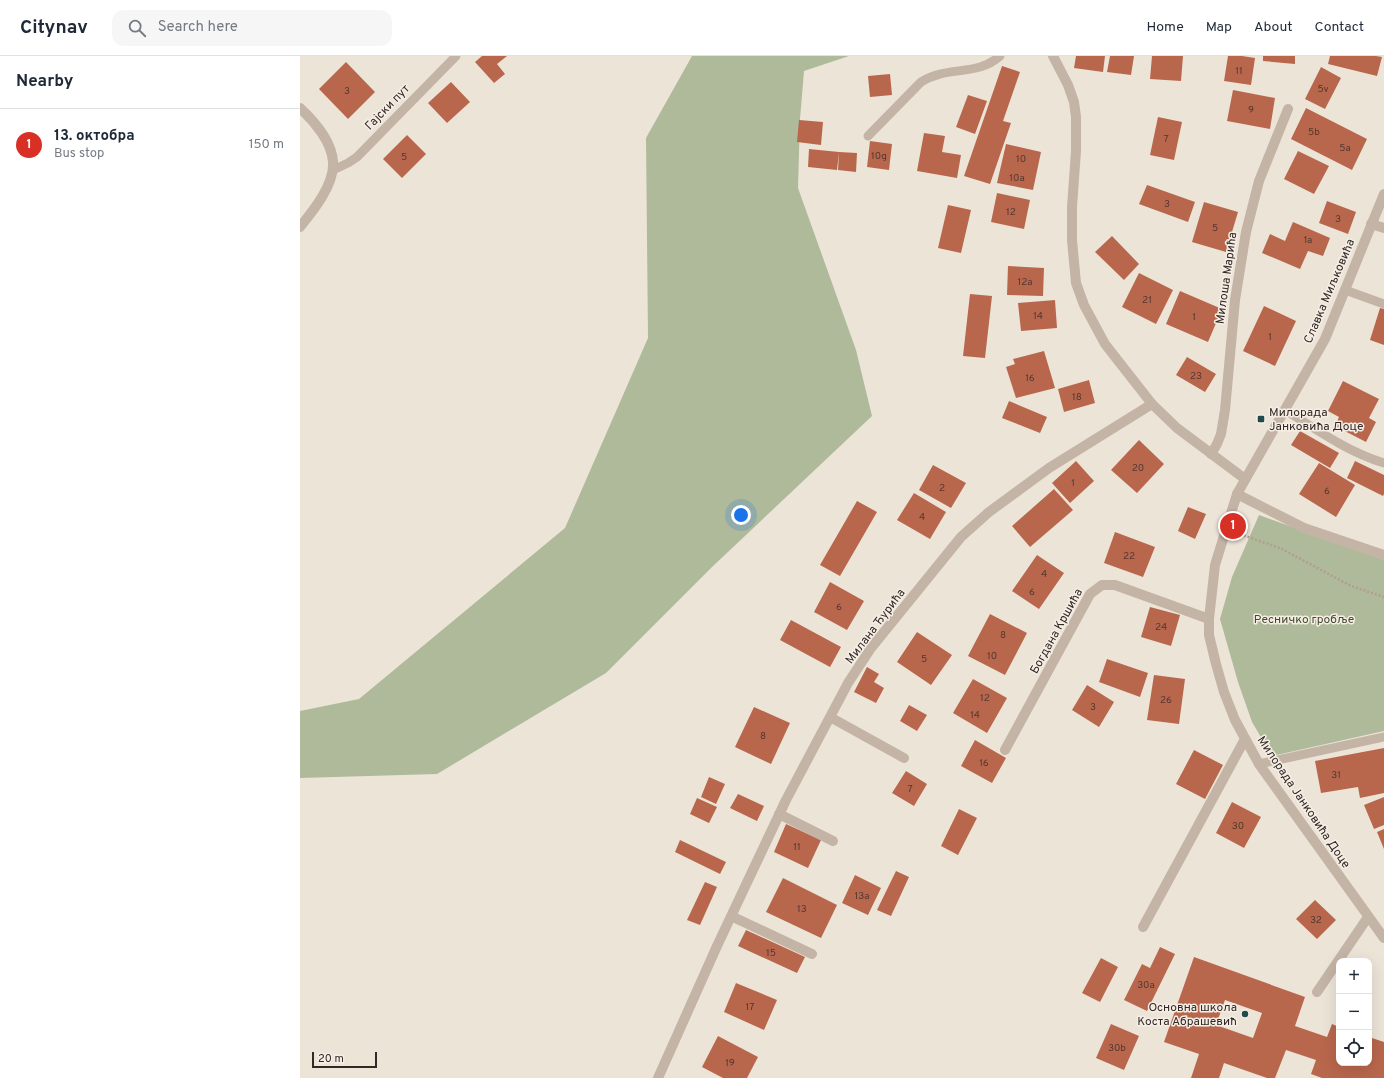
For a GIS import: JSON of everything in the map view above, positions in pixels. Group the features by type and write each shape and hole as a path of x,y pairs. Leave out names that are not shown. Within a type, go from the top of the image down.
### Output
{"street":[{"path":"1053,56 1068,85 1074,102 1076,117 1072,240 1076,283 1084,305 1105,344 1152,404 1177,428 1245,479"},
{"path":"300,108 310,117 327,144 332,156 333,170 323,194 311,214 300,227"},
{"name":"Милоша Марића","path":"1211,454 1218,444 1225,410 1234,300 1246,232 1259,181 1288,109"},
{"name":"Славка Миљковића","path":"1245,479 1325,338 1384,194"},
{"path":"1371,224 1384,228"},
{"name":"Милана Ђурића","path":"658,1078 717,946 779,814 848,683 871,648 962,537 989,512 1049,468 1152,404"},
{"name":"Милорада Јанковића Доце","path":"1245,479 1237,494 1215,565 1209,619 1209,635 1224,692 1235,720 1260,764 1384,938"},
{"path":"1237,494 1304,528 1384,555"},
{"name":"Богдана Кршића","path":"1005,750 1090,594 1102,585 1115,585 1209,619"},
{"path":"830,717 904,758"},
{"path":"1143,927 1245,739"},
{"path":"779,814 833,841"},
{"path":"731,916 812,954"},
{"path":"1317,992 1368,917"}],"lane":[{"name":"Гајски пут","path":"333,170 356,156 456,56"},
{"path":"868,136 921,82 935,75 978,68 994,61 1000,56"},
{"path":"1345,290 1384,304"},
{"path":"1285,410 1330,439 1372,459 1384,463"},
{"path":"1260,764 1384,737"}],"path":[{"path":"1226,529 1282,549 1351,586 1384,597"}],"green space":[{"path":"692,56 849,56 804,71 800,119 798,188 856,350 872,416 712,567 606,673 437,774 300,778 300,711 359,699 565,528 648,338 646,138"},
{"name":"Ресничко гробље","path":"1259,515 1384,560 1384,731 1272,756 1252,722 1238,682 1220,619 1232,577"}],"building":[{"path":"482,56 507,56 497,64 505,74 494,83 475,62"},
{"path":"1076,56 1105,56 1103,72 1074,68"},
{"path":"1110,56 1134,56 1131,75 1107,72"},
{"path":"1152,56 1183,56 1181,81 1150,79"},
{"path":"1228,56 1255,58 1251,85 1224,81"},
{"path":"1263,56 1295,56 1295,64 1263,61"},
{"path":"1330,56 1382,57 1377,76 1328,64"},
{"path":"346,62 375,92 348,119 319,89"},
{"path":"1002,66 1020,72 1003,121 1011,123 990,184 964,176"},
{"path":"1321,67 1341,78 1325,109 1305,99"},
{"path":"890,74 892,95 870,97 868,76"},
{"path":"451,82 470,102 447,123 428,103"},
{"path":"1233,90 1275,98 1270,129 1227,121"},
{"path":"968,95 987,101 975,134 956,127"},
{"path":"1306,108 1367,139 1352,170 1291,139"},
{"path":"1158,117 1182,122 1174,160 1150,155"},
{"path":"799,120 823,122 821,145 797,142"},
{"path":"924,133 945,136 942,152 961,155 957,178 917,171"},
{"path":"407,135 426,154 402,178 383,159"},
{"path":"870,141 892,144 889,170 867,167"},
{"path":"1006,144 1041,152 1033,190 997,183"},
{"path":"809,149 839,152 837,170 808,167"},
{"path":"1298,151 1329,166 1314,194 1284,179"},
{"path":"839,152 857,153 856,172 838,170"},
{"path":"1147,185 1195,202 1188,222 1139,204"},
{"path":"997,193 1030,200 1024,229 991,222"},
{"path":"1327,201 1356,212 1348,234 1319,223"},
{"path":"1204,202 1238,212 1226,252 1192,242"},
{"path":"948,205 971,210 961,253 938,248"},
{"path":"1293,222 1330,238 1323,256 1308,251 1300,269 1262,253 1270,234 1285,241"},
{"path":"1112,236 1139,264 1124,280 1095,252"},
{"path":"1008,266 1044,268 1043,296 1007,295"},
{"path":"1139,273 1173,290 1156,324 1122,307"},
{"path":"1180,291 1222,309 1208,342 1166,324"},
{"path":"970,294 992,296 985,358 963,356"},
{"path":"1055,300 1057,328 1021,331 1018,303"},
{"path":"1264,306 1296,321 1275,366 1243,351"},
{"path":"1380,308 1384,309 1384,345 1370,340"},
{"path":"1044,351 1055,388 1016,398 1006,367 1015,364 1013,359"},
{"path":"1187,357 1216,374 1205,392 1176,375"},
{"path":"1089,380 1095,403 1064,412 1058,389"},
{"path":"1343,381 1379,399 1369,418 1376,422 1366,442 1335,426 1339,417 1328,411"},
{"path":"1009,401 1047,417 1040,433 1002,418"},
{"path":"1300,431 1339,453 1330,468 1291,445"},
{"path":"1139,440 1164,464 1137,493 1111,470"},
{"path":"1076,461 1094,481 1070,503 1052,483"},
{"path":"1355,461 1384,475 1383,496 1347,478"},
{"path":"1319,463 1355,485 1336,517 1299,494"},
{"path":"933,465 966,483 951,508 919,490"},
{"path":"1054,489 1073,510 1030,547 1012,526"},
{"path":"914,493 946,512 930,539 897,520"},
{"path":"857,501 877,512 840,576 820,565"},
{"path":"1188,507 1206,514 1195,539 1178,531"},
{"path":"1115,532 1155,547 1143,577 1104,563"},
{"path":"1037,555 1064,573 1039,609 1012,591"},
{"path":"830,582 864,601 847,630 814,612"},
{"path":"1150,607 1180,615 1171,646 1141,637"},
{"path":"990,614 1027,633 1005,675 968,656"},
{"path":"791,620 841,647 830,667 780,640"},
{"path":"917,632 952,655 931,685 897,662"},
{"path":"1107,659 1148,673 1140,697 1099,682"},
{"path":"867,667 879,674 874,682 884,688 876,703 854,692"},
{"path":"1154,675 1185,679 1179,724 1147,720"},
{"path":"973,679 1007,698 987,733 953,713"},
{"path":"1087,685 1114,702 1099,727 1072,710"},
{"path":"909,705 927,715 917,731 900,721"},
{"path":"754,707 790,723 771,764 735,747"},
{"path":"975,740 1006,758 992,783 961,766"},
{"path":"1384,748 1384,793 1360,798 1358,787 1321,793 1315,761"},
{"path":"1194,750 1223,765 1205,799 1176,784"},
{"path":"906,771 927,784 914,806 892,793"},
{"path":"709,777 725,784 716,804 701,797"},
{"path":"738,794 764,806 757,821 730,808"},
{"path":"1384,797 1384,825 1374,829 1364,805"},
{"path":"697,798 717,807 709,823 690,814"},
{"path":"1232,802 1261,817 1244,848 1216,833"},
{"path":"959,809 977,818 958,855 941,846"},
{"path":"786,824 821,840 808,868 774,852"},
{"path":"1384,829 1384,849 1377,832"},
{"path":"680,840 726,862 720,874 675,852"},
{"path":"896,871 909,877 891,916 877,910"},
{"path":"855,875 881,888 868,915 842,903"},
{"path":"783,878 837,905 821,938 766,912"},
{"path":"705,882 717,887 700,925 687,920"},
{"path":"1315,900 1336,920 1317,939 1296,919"},
{"path":"746,930 805,957 797,973 738,946"},
{"path":"1160,947 1175,954 1147,1011 1124,1000 1142,964 1150,968"},
{"path":"1194,957 1305,997 1295,1026 1327,1037 1332,1024 1336,1026 1336,1066 1372,1066 1372,1038 1384,1042 1384,1078 1322,1078 1311,1074 1316,1060 1286,1050 1275,1078 1267,1078 1224,1063 1219,1078 1191,1078 1199,1054 1164,1042","holes":["1225,1000 1262,1013 1253,1038 1216,1025"]},
{"path":"1101,958 1118,967 1100,1002 1082,993"},
{"path":"736,983 777,1000 764,1030 724,1012"},
{"path":"1111,1024 1139,1036 1124,1070 1096,1058"},
{"path":"718,1036 758,1057 747,1078 723,1078 702,1067"}],"place":[{"name":"Милорада Јанковића Доце","path":"1261,419"},
{"name":"13. октобра","path":"1233,526"},
{"name":"Основна школа Коста Абрашевић","path":"1245,1014"}]}
